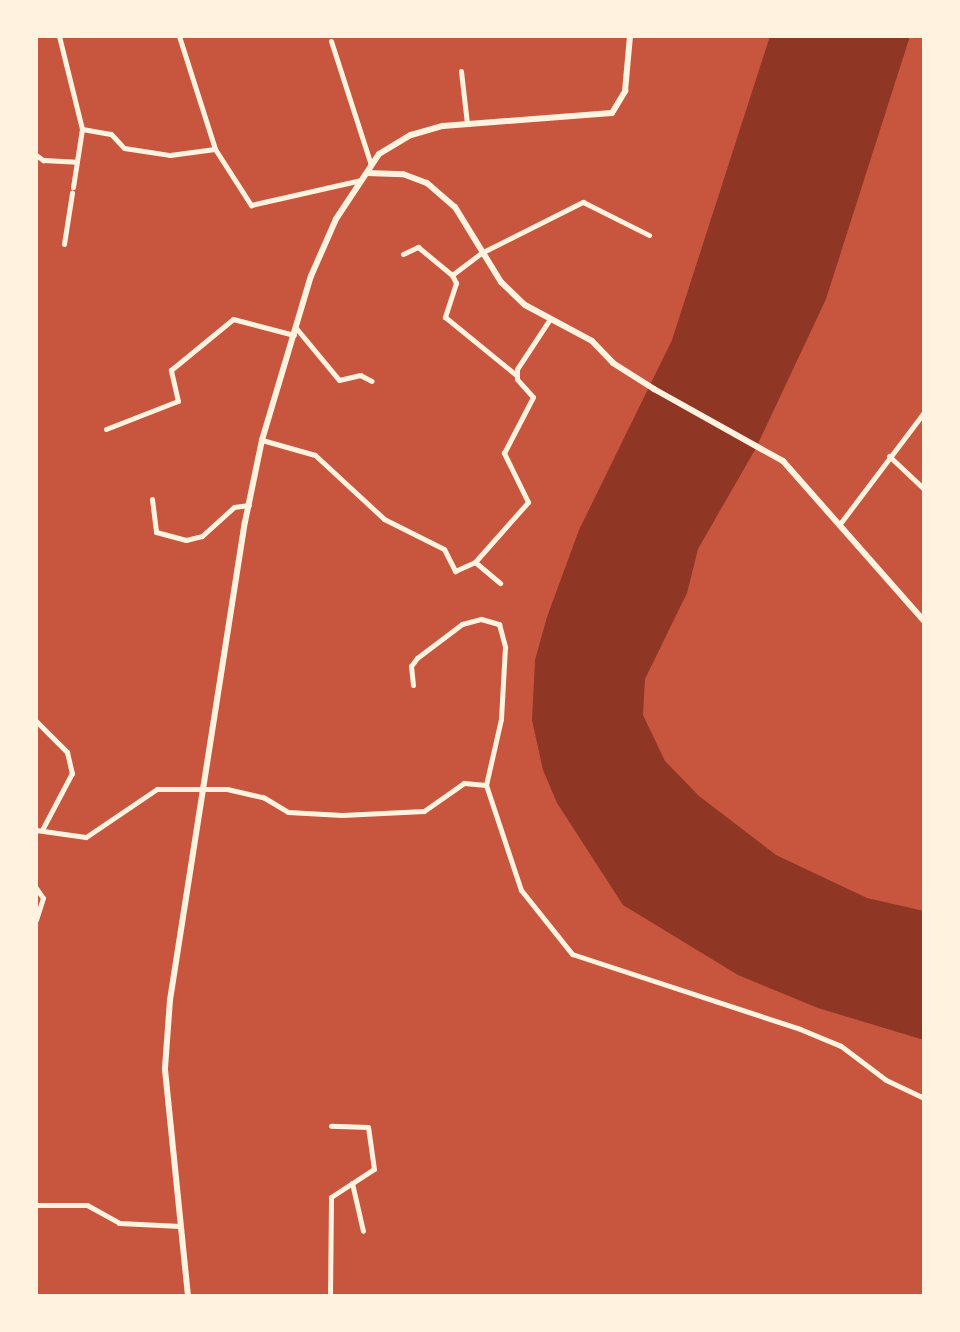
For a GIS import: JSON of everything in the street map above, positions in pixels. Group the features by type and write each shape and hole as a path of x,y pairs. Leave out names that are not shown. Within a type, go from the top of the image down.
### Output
{"street":[{"path":"59,36 82,129 64,244"},
{"path":"179,36 215,149 251,205 361,180"},
{"path":"188,1296 166,1056 203,789 249,505 262,440 295,331 336,219 379,154 411,135 467,124 612,113 625,91 630,36"},
{"path":"331,41 372,166"},
{"path":"461,71 467,124"},
{"path":"82,129 111,134 124,148 170,155 215,149"},
{"path":"36,155 43,160 76,162"},
{"path":"367,173 403,174 427,183 455,207 511,293 550,319 597,344 613,363 654,389 783,461 924,621"},
{"path":"452,275 483,252 583,202 649,235"},
{"path":"262,440 315,455 384,519 444,549 455,571 475,562 528,502 504,459 533,397 516,375 445,317 456,283 452,275 418,247 403,254"},
{"path":"106,429 178,401 171,370 233,319 295,331 339,380 360,375 372,381"},
{"path":"516,375 550,319"},
{"path":"839,525 924,412"},
{"path":"889,456 924,489"},
{"path":"152,499 156,532 186,540 208,532 234,507 249,505"},
{"path":"475,562 500,583"},
{"path":"413,685 411,666 417,658 462,624 481,619 499,624 505,647 501,719 486,785 521,890 572,954 790,1025 841,1046 886,1080 924,1098"},
{"path":"36,721 67,752 72,773 39,830 86,837 147,793 203,789 256,794 288,812 342,815 424,811 445,791 464,783 486,785"},
{"path":"36,888 43,906 36,920"},
{"path":"330,1296 331,1197 374,1169 370,1130 331,1126"},
{"path":"352,1183 363,1231"},
{"path":"36,1205 87,1205 119,1223 180,1226"}],"shaded area":[{"path":"770,36 910,36 826,299 756,448 698,549 687,593 645,679 643,715 665,761 699,796 776,855 867,898 924,911 924,1040 818,1008 738,975 623,905 557,803 543,770 532,720 535,660 547,617 579,530 672,340"}]}
